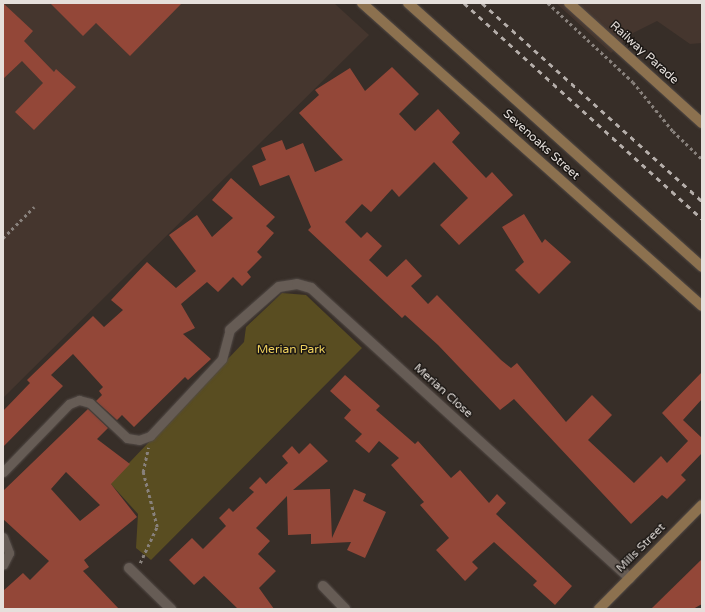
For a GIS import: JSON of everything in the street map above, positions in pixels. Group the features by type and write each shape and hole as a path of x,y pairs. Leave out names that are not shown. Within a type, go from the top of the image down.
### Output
{"main road":[{"name":"Sevenoaks Street","path":"362,3 702,306"},
{"name":"Sevenoaks Street","path":"408,3 702,267"},
{"name":"Railway Parade","path":"569,3 702,123"},
{"name":"Mills Street","path":"599,609 702,505"}],"street":[{"name":"Merian Close","path":"230,330 279,287 297,284 311,288 630,578"},
{"path":"132,570 171,609"},
{"path":"323,586 345,609"}],"lane":[{"path":"3,472 69,404 79,400 90,403 127,438 139,440 150,436 222,359 230,330"},
{"path":"3,537 10,553 3,565"}],"path":[{"path":"548,3 633,82 673,131 702,159"},
{"path":"3,238 34,207"},
{"path":"132,570 157,528 143,472 150,436"}],"shaded area":[{"path":"3,3 334,3 369,35 3,398"},
{"path":"556,3 702,3 702,43 690,44 657,21 633,33 611,53"}],"green space":[{"name":"Merian Park","path":"282,293 306,295 362,348 151,560 136,548 138,514 110,483 244,342 246,327"}],"building":[{"path":"3,3 33,31 24,41 54,72 56,69 76,87 34,130 15,112 43,83 22,61 3,79"},
{"path":"50,3 182,3 130,56 96,23 83,36"},
{"path":"392,67 419,94 399,114 415,131 438,109 460,133 452,142 486,178 492,172 513,195 459,245 440,225 468,198 434,162 399,197 392,189 371,212 362,204 345,222 361,238 367,232 382,246 369,260 387,277 406,259 422,276 411,286 428,304 437,295 501,360 511,368 517,363 566,422 592,395 612,415 588,440 634,483 661,456 667,463 688,441 662,413 702,372 702,399 683,420 702,438 702,453 681,475 686,480 667,499 662,495 631,524 514,399 500,410 438,345 405,315 402,318 308,230 311,227 289,175 260,186 252,166 266,160 261,148 282,140 286,150 303,143 315,172 343,160 299,113 319,95 315,90 350,68 365,91"},
{"path":"231,178 275,217 266,226 274,233 257,252 262,257 247,272 251,277 242,286 233,277 218,292 207,282 181,304 195,328 183,334 211,359 188,380 185,377 134,427 122,415 117,420 96,401 102,395 99,391 103,387 73,354 51,375 63,386 3,447 3,411 30,383 27,380 93,316 104,327 123,310 111,300 147,262 176,288 196,271 169,235 197,215 212,237 233,218 212,200"},
{"path":"524,214 542,243 545,239 571,262 539,294 515,270 524,262 502,227"},
{"path":"345,375 380,406 376,410 415,444 418,441 451,478 460,470 489,503 497,494 506,503 496,514 572,586 555,605 533,585 537,581 494,542 472,562 478,568 465,581 436,550 449,538 420,505 424,502 391,465 399,458 379,441 369,453 355,441 362,434 344,418 351,410 330,391"},
{"path":"88,409 108,428 97,439 130,464 111,484 137,517 84,560 89,567 83,571 119,609 3,609 3,591 23,573 30,580 49,561 3,519 3,491","holes":["66,472 100,505 80,521 51,489"]},
{"path":"310,443 328,461 293,490 330,489 332,538 354,489 366,494 363,501 386,512 365,558 347,550 351,542 311,544 311,534 288,535 287,496 256,528 270,541 258,554 276,571 259,588 274,609 238,609 204,576 194,585 169,560 192,538 203,549 226,526 219,518 229,508 233,512 254,492 249,488 260,477 266,484 288,463 282,456 292,446 299,454"},
{"path":"702,559 702,604 693,609 651,609"}],"railway":[{"path":"464,3 702,219"},
{"path":"482,3 702,201"}]}
